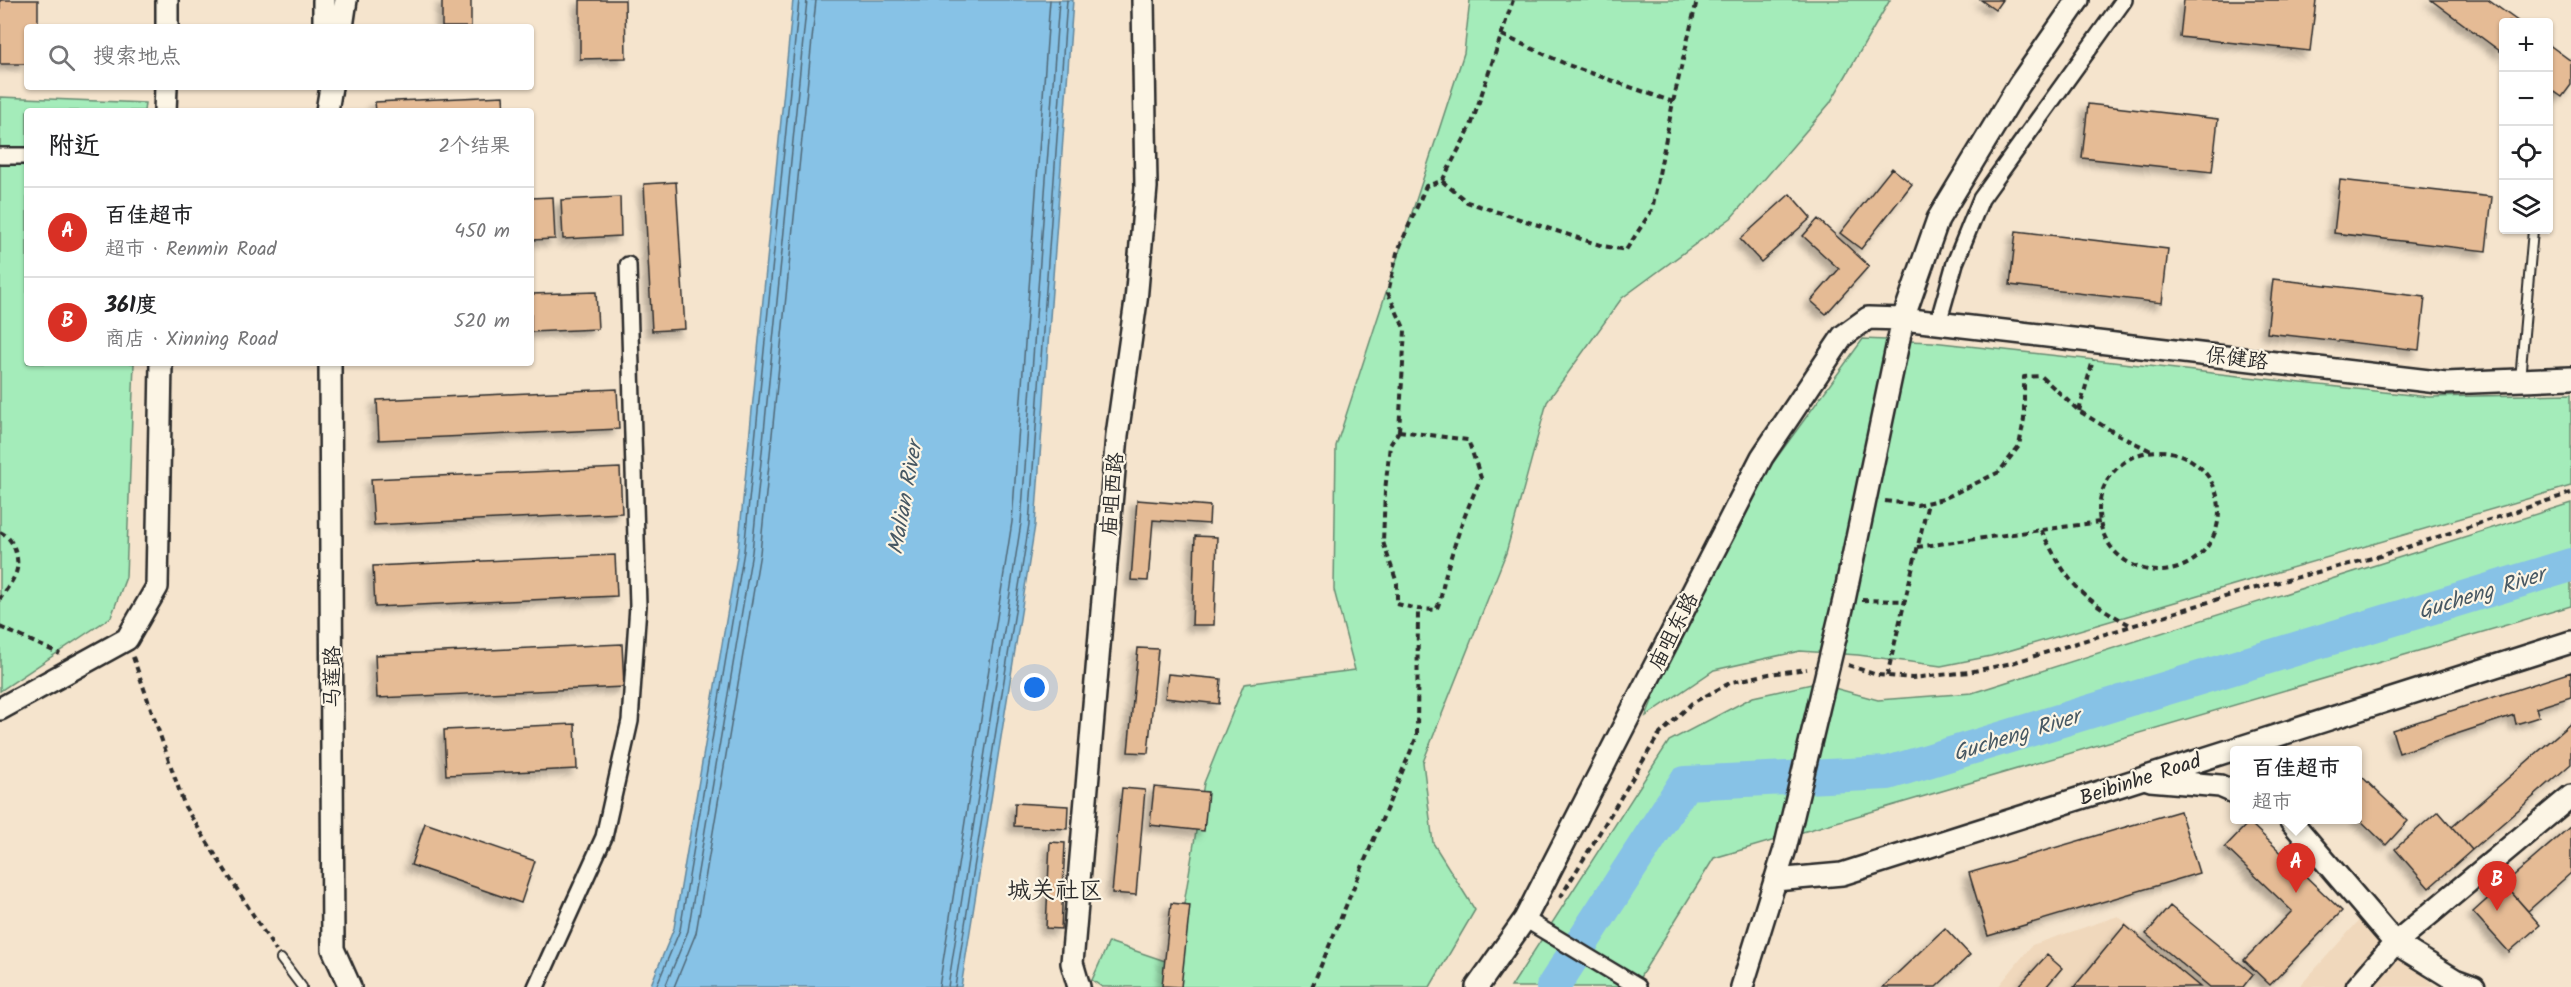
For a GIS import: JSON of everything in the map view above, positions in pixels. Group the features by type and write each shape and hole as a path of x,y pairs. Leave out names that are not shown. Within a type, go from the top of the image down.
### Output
{"street":[{"path":"167,0 167,24"},
{"path":"324,0 324,24"},
{"path":"342,24 346,0"},
{"name":"庙咀西路","path":"1079,987 1072,963 1117,435 1136,301 1146,187 1143,0"},
{"path":"1742,987 1785,849 1828,671 1903,319 1938,219 2019,85 2078,0"},
{"path":"1938,323 1955,263 1981,199 2124,0"},
{"path":"165,108 166,90"},
{"path":"324,90 325,108"},
{"path":"326,108 330,90"},
{"path":"0,156 24,156"},
{"path":"536,987 604,837 630,721 638,606 628,265"},
{"name":"庙咀东路","path":"1477,987 1525,920 1762,457 1843,336 1868,318 1903,319"},
{"name":"保健路","path":"1903,319 2446,383 2571,378"},
{"path":"0,709 127,639 157,587 161,366"},
{"name":"马莲路","path":"330,366 333,949 350,987"},
{"name":"Beibinhe Road","path":"2268,746 2291,740 2571,642"},
{"name":"Beibinhe Road","path":"1776,880 1842,874 2141,779 2230,756"},
{"path":"2141,779 2220,786 2230,790"},
{"path":"2357,987 2395,943 2571,796"},
{"path":"2294,824 2395,943 2461,985"},
{"path":"1525,920 1638,987"}],"lane":[{"path":"2520,381 2533,234"},
{"path":"281,959 302,987"}],"path":[{"path":"1399,430 1468,440 1481,478 1461,523 1444,579 1441,601 1436,610 1397,604 1397,583 1383,542 1390,445 1399,430 1405,330 1388,293 1397,253 1426,186 1442,181 1471,126 1513,0"},
{"path":"1442,181 1467,202 1603,246 1626,250 1652,210 1673,102 1697,0"},
{"path":"1502,35 1568,65 1673,102"},
{"path":"2079,411 2098,342"},
{"path":"1866,499 1917,505 1943,500 1999,472 2019,446 2024,419 2024,378 2041,376 2079,411 2151,451"},
{"path":"2151,451 2171,452 2190,458 2204,471 2215,488 2220,507 2218,527 2209,545 2195,560 2176,568 2157,571 2137,566 2120,556 2107,541 2100,522 2100,502 2106,484 2117,468 2133,457 2151,451"},
{"path":"1560,898 1658,736 1692,703 1732,682 1769,674 1828,671 1850,664 1877,675 1912,678 1969,672 2012,663 2244,591 2380,556 2571,493"},
{"path":"1887,676 1928,503"},
{"path":"1917,547 2100,522"},
{"path":"2041,530 2059,566 2077,590 2098,608 2132,626"},
{"path":"0,531 15,546 17,569 0,599"},
{"path":"1844,600 1905,601"},
{"path":"1312,987 1417,736 1418,609"},
{"path":"0,627 82,663"},
{"path":"127,639 185,807 281,959"}],"shaded area":[{"path":"2118,916 2203,987 1998,987 2032,945"},
{"path":"2363,916 2436,987 2299,987"}],"green space":[{"path":"1470,0 1890,0 1830,103 1731,218 1622,298 1547,402 1506,553 1423,762 1433,843 1475,910 1430,987 1102,987 1092,980 1109,942 1174,964 1204,783 1244,684 1355,670 1334,590 1336,446 1464,53"},
{"path":"0,97 145,103 144,108 24,108 24,366 134,366 126,577 111,617 0,691"},
{"path":"1863,339 1932,342 2429,397 2571,394 2571,486 1991,656 1941,666 1858,655 1800,651 1714,670 1646,716 1664,670 1767,471"},
{"path":"2571,503 2571,606 1714,858 1634,987 1511,987 1669,741 1753,697 1816,683 1878,700 1972,693"}],"water":[{"name":"Malian River","path":"793,0 1073,0 1035,525 961,987 650,987 674,928 738,550"}],"building":[{"path":"0,0 38,0 38,24 24,24 24,64 0,64"},
{"path":"442,0 471,0 471,24 442,24"},
{"path":"580,0 625,0 626,58 580,59"},
{"path":"1981,0 2002,0 1995,10"},
{"path":"2184,0 2316,0 2310,51 2180,37"},
{"path":"2431,0 2488,0 2513,18 2499,18 2499,50"},
{"path":"2553,48 2571,61 2571,85 2562,97 2553,91"},
{"path":"503,96 504,108 376,108 375,102"},
{"path":"2088,104 2218,119 2212,172 2082,158"},
{"path":"1892,168 1912,184 1861,249 1840,233"},
{"path":"2340,180 2492,197 2486,251 2334,233"},
{"path":"676,182 685,329 652,331 644,184"},
{"path":"1790,194 1811,218 1761,262 1740,239"},
{"path":"553,197 555,239 534,240 534,198"},
{"path":"620,197 621,236 563,239 561,200"},
{"path":"1818,219 1869,266 1826,314 1811,301 1839,269 1803,236"},
{"path":"2016,231 2168,249 2162,303 2010,285"},
{"path":"2273,279 2425,297 2419,350 2267,333"},
{"path":"596,292 598,329 534,332 534,294"},
{"path":"617,389 619,429 379,440 377,400"},
{"path":"620,468 622,513 374,525 371,479"},
{"path":"1137,500 1210,506 1209,524 1153,520 1148,581 1131,580"},
{"path":"1195,536 1217,537 1214,625 1192,625"},
{"path":"615,555 617,596 375,607 373,566"},
{"path":"622,644 624,687 377,698 375,655"},
{"path":"1138,648 1158,649 1148,753 1128,752"},
{"path":"2571,672 2571,697 2536,708 2539,717 2516,724 2514,715 2399,753 2392,730"},
{"path":"1168,674 1221,679 1219,704 1165,698"},
{"path":"2571,723 2571,764 2472,850 2452,827"},
{"path":"575,724 577,769 446,775 444,730"},
{"path":"2362,777 2408,821 2386,845 2362,822"},
{"path":"1154,787 1208,792 1204,831 1150,825"},
{"path":"1122,788 1145,790 1136,895 1112,893"},
{"path":"1015,803 1068,806 1067,829 1014,826"},
{"path":"2180,811 2199,873 1988,936 1969,873"},
{"path":"2438,811 2472,850 2429,888 2395,849"},
{"path":"425,823 535,861 521,903 411,865"},
{"path":"2247,824 2251,824 2342,911 2270,985 2244,960 2292,911 2225,847"},
{"path":"2571,826 2571,873 2528,911 2504,884"},
{"path":"1050,842 1065,843 1061,929 1046,928"},
{"path":"2504,884 2540,925 2509,952 2473,912"},
{"path":"1171,903 1190,905 1181,987 1162,986"},
{"path":"2170,906 2253,974 2243,987 2210,987 2146,934"},
{"path":"2125,925 2200,987 2074,987"},
{"path":"1945,928 1970,955 1936,987 1883,987"},
{"path":"2047,955 2062,968 2046,987 2018,987"}],"waterway":[{"name":"Gucheng River","path":"1553,987 1685,783 1888,773 2571,565"}],"place":[{"name":"百佳超市","path":"2296,893"},
{"name":"361度","path":"2497,911"}],"district":[{"name":"城关社区","path":"1055,890"}]}
